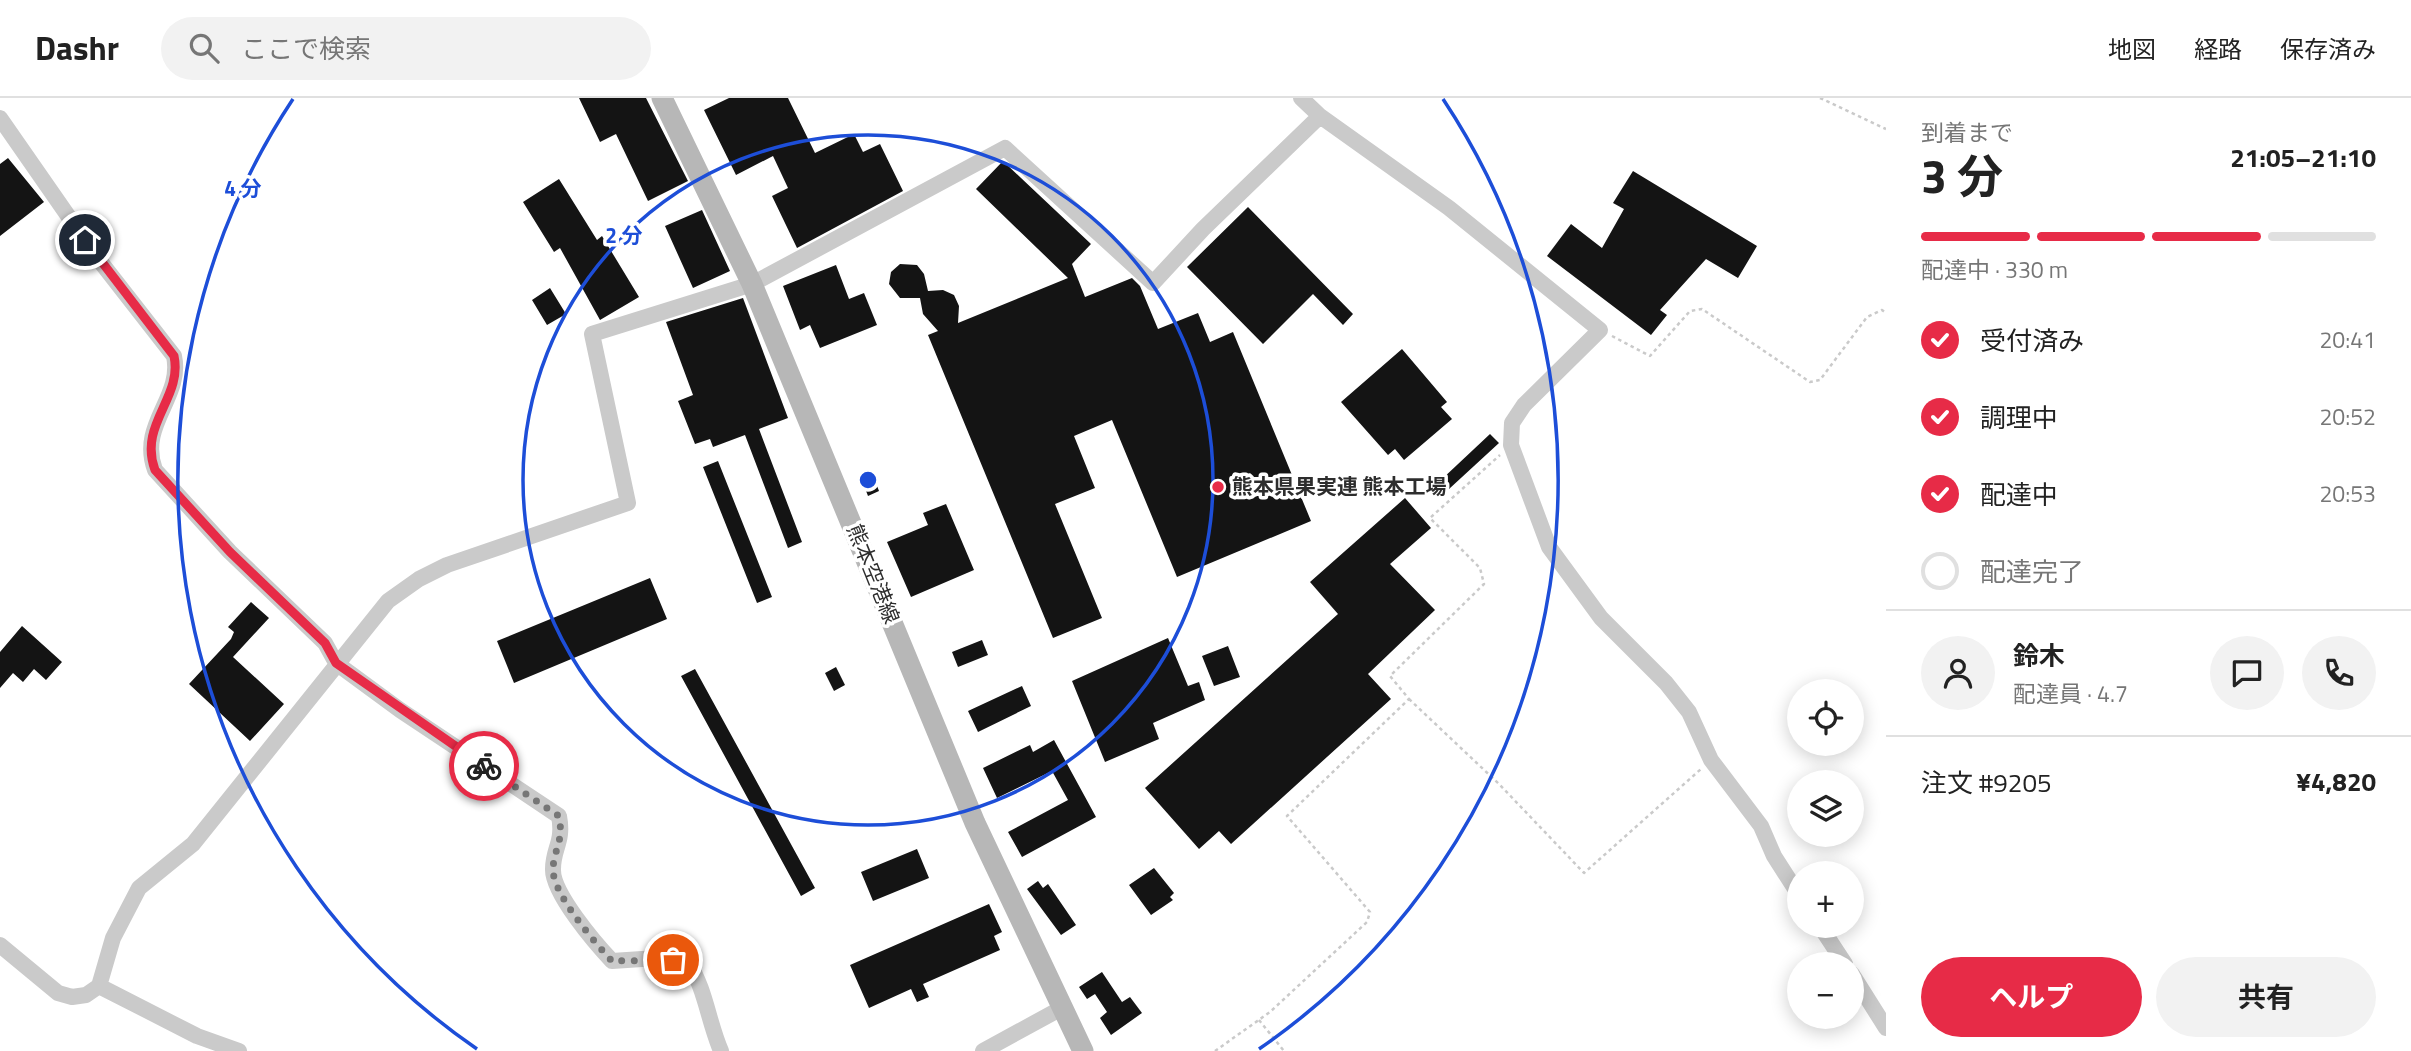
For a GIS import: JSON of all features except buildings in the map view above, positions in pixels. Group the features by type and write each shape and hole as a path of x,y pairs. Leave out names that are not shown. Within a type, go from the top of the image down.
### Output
{"main road":[{"name":"熊本空港線","path":"662,98 751,284 975,823 1060,1009 1083,1051"}],"street":[{"path":"1301,98 1321,116 1449,208 1600,330 1524,405 1512,423 1511,445 1549,548 1601,618 1666,683 1689,712 1711,760 1761,826 1774,856 1787,876"},
{"path":"0,945 58,993 72,997 86,995 99,986 113,938 139,888 193,844 388,601 419,579 447,565 628,503 592,334 751,284 1006,148 1153,283 1203,229 1321,116"},
{"path":"0,118 96,256 174,356 177,370 154,428 149,453 155,470 230,552 325,643 336,663 400,710 559,816 563,835 553,869 556,884 595,942 612,961 657,958 688,962 702,983 712,1029 721,1051"},
{"path":"99,986 197,1035 239,1051"},
{"path":"1864,993 1886,1028"},
{"path":"983,1051 1060,1009"}],"path":[{"path":"1820,98 1886,129"},
{"path":"1600,330 1650,356 1690,311 1702,309 1810,382 1820,380 1867,317 1882,310 1886,313"},
{"path":"1511,445 1430,518 1480,568 1484,584 1390,676 1409,699 1499,784 1584,873 1711,760"},
{"path":"1215,1051 1259,1020 1367,922 1370,912 1287,816 1409,699"},
{"path":"1259,1020 1284,1051"}],"way so far":[{"path":"484,766 559,816 563,835 553,869 556,884 595,942 612,961 657,958 673,960"}],"place":[{"name":"熊本県果実連 熊本工場","path":"1218,487"}],"route":[{"path":"85,240 174,356 177,370 154,428 149,453 155,470 230,552 325,643 336,663 484,766"}]}
